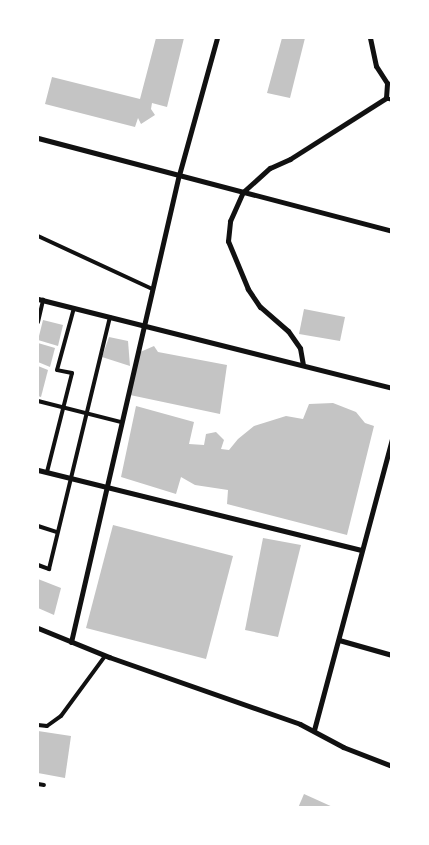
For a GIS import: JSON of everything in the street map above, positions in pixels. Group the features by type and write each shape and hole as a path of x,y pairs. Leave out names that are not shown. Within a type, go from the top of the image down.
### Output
{"street":[{"path":"71,642 143,325 180,175 218,38"},
{"path":"302,365 300,348 288,331 260,307 230,250 228,241 230,221 243,192 270,168 290,159 389,99 387,83 376,66 370,38"},
{"path":"38,138 392,232"},
{"path":"40,299 392,388"},
{"path":"314,730 392,440"},
{"path":"38,470 362,550"},
{"path":"38,628 104,656 314,730 343,747 392,766"},
{"path":"339,640 392,654"}],"lane":[{"path":"38,236 152,289"},
{"path":"38,322 40,299"},
{"path":"47,472 72,373 56,370 74,308"},
{"path":"38,565 49,570 110,317"},
{"path":"38,401 121,422"},
{"path":"38,526 57,532"},
{"path":"38,725 47,726 62,716 104,656"},
{"path":"38,784 44,785"}],"building":[{"path":"156,38 184,38 167,107 152,103 151,109 155,115 141,124 138,118 135,127 45,104 52,77 140,99"},
{"path":"282,38 305,38 290,98 267,93"},
{"path":"304,309 345,317 340,341 299,334"},
{"path":"43,320 63,325 58,346 38,340"},
{"path":"109,337 128,341 130,366 102,357"},
{"path":"38,343 55,348 50,367 38,362"},
{"path":"154,346 158,352 227,365 220,414 130,395 138,353"},
{"path":"38,366 48,370 41,397 38,396"},
{"path":"333,403 356,412 365,423 374,426 347,535 227,504 228,490 195,485 181,477 176,494 121,477 136,406 194,422 189,444 204,445 206,434 216,432 224,440 221,449 229,450 238,439 254,426 286,416 303,419 309,404"},
{"path":"113,525 233,556 206,659 86,628"},
{"path":"263,538 301,545 278,637 245,630"},
{"path":"38,579 61,588 54,615 38,608"},
{"path":"38,731 71,736 65,778 38,773"},
{"path":"304,794 335,808 298,808"}]}
